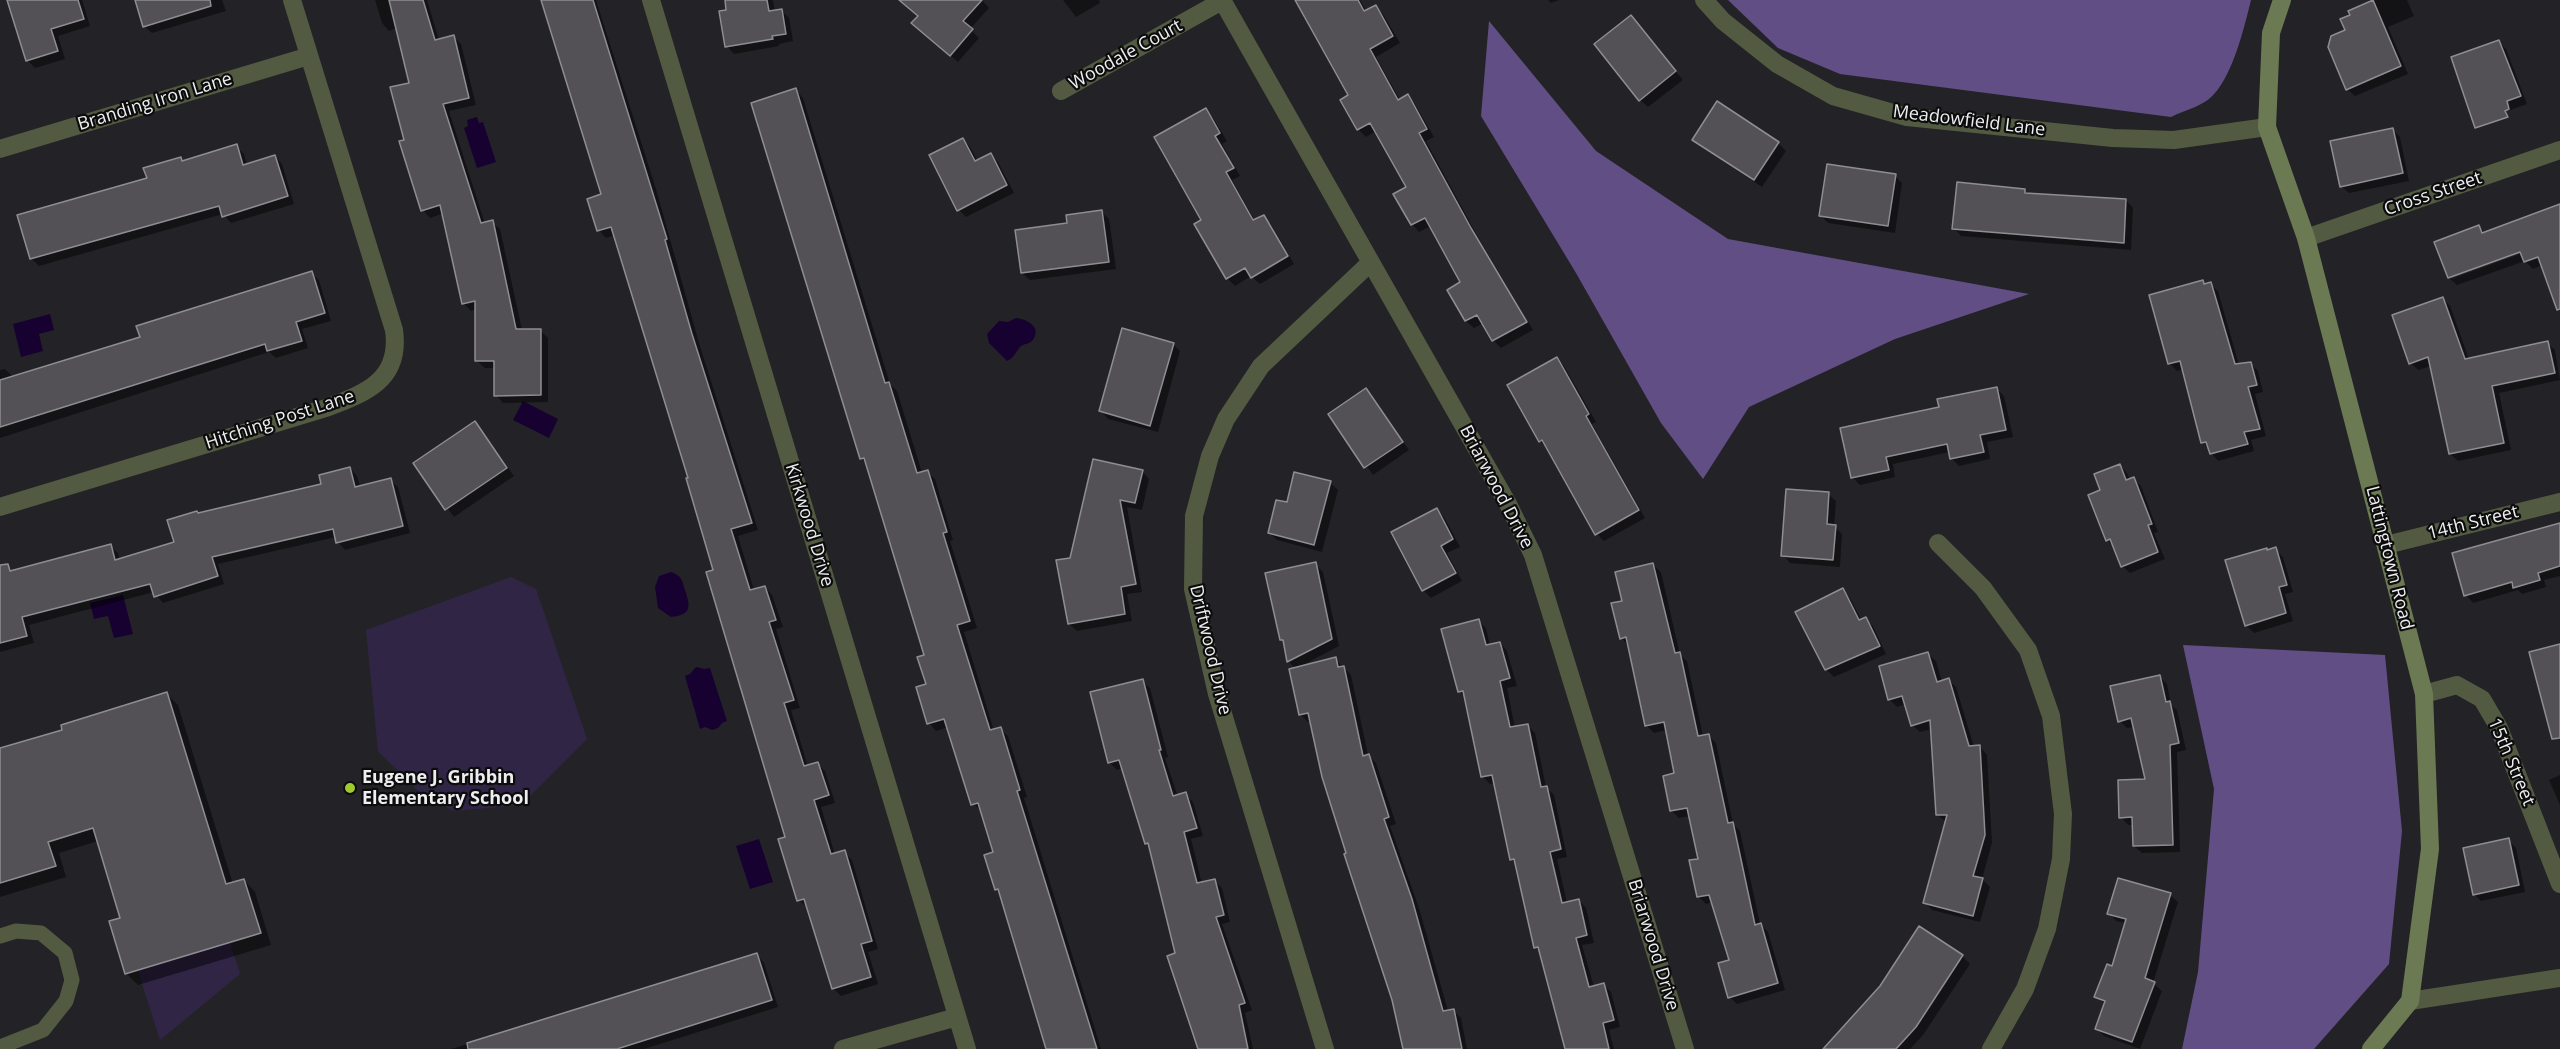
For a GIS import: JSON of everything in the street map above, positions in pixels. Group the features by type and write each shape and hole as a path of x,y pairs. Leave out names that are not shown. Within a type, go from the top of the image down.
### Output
{"main road":[{"path":"2267,128 2271,33 2282,0"},
{"name":"Lattingtown Road","path":"2267,128 2306,238 2424,694 2430,849 2410,1001"},
{"path":"2371,1049 2410,1001"}],"street":[{"name":"Hitching Post Lane","path":"0,507 326,408 365,393 386,376 395,348 394,330 292,0"},
{"name":"Kirkwood Drive","path":"651,0 967,1049"},
{"name":"Woodale Court","path":"1061,91 1222,0"},
{"name":"Briarwood Drive","path":"1222,0 1508,504 1533,555 1685,1049"},
{"name":"Meadowfield Lane","path":"1704,0 1723,21 1777,64 1833,96 1906,117 2113,138 2175,140 2267,128"},
{"name":"Branding Iron Lane","path":"0,149 309,56"},
{"name":"Cross Street","path":"2306,238 2560,150"},
{"name":"Driftwood Drive","path":"1325,1049 1217,694 1193,589 1194,516 1210,456 1226,419 1261,366 1370,263"},
{"name":"14th Street","path":"2386,545 2560,502"},
{"path":"1938,543 1983,588 2028,650 2051,716 2063,814 2061,860 2047,929 2025,989 1991,1049"},
{"name":"15th Street","path":"2424,694 2457,685 2482,699 2499,728 2560,884"},
{"path":"2410,1001 2560,978"},
{"path":"843,1049 957,1017"}],"lane":[{"path":"0,936 16,931 41,933 64,953 72,980 66,1001 43,1030 0,1047"}],"shaded area":[{"path":"1728,0 2251,0 2231,67 2217,90 2205,102 2171,117 1840,74 1778,48"},
{"path":"1489,21 1596,151 1728,239 2029,294 1895,339 1749,407 1703,479 1661,423 1576,273 1481,116"},
{"path":"477,117 479,123 483,122 496,162 477,168 464,128 468,126 467,120"},
{"path":"50,314 54,330 39,334 43,351 21,357 13,324"},
{"path":"1016,318 1032,324 1036,331 1033,340 1020,347 1007,361 989,343 987,334 999,321 1008,322"},
{"path":"523,401 558,419 549,438 513,420"},
{"path":"671,572 681,579 687,596 688,609 678,616 671,617 658,608 655,587 659,576"},
{"path":"511,577 536,589 587,739 521,805 454,811 422,795 378,751 366,630"},
{"path":"123,595 133,634 114,638 108,616 94,619 90,603"},
{"path":"2183,645 2385,655 2402,831 2389,964 2314,1049 2182,1049 2198,972 2214,789"},
{"path":"696,667 710,668 727,721 712,730 705,727 700,729 685,676"},
{"path":"759,839 773,882 750,889 736,846"},
{"path":"230,942 240,974 160,1040 138,971"}],"building":[{"path":"7,0 78,0 84,19 51,29 58,51 26,61"},
{"path":"135,0 210,0 211,6 143,27"},
{"path":"389,0 423,0 435,40 454,35 469,98 443,104 481,223 493,220 516,329 541,329 541,395 494,396 494,361 475,361 475,301 462,304 440,205 421,211 399,141 404,140 390,87 409,83"},
{"path":"541,0 593,0 667,239 665,240 692,334 752,523 731,529 750,590 765,586 776,620 769,622 794,700 784,703 804,766 818,762 829,795 814,800 831,854 845,850 872,941 861,944 871,977 832,989 804,899 797,901 778,839 785,837 706,572 713,570 686,478 688,478 611,227 597,231 587,199 601,194"},
{"path":"725,0 767,0 769,11 782,9 786,34 772,36 773,39 725,47 719,11 726,10"},
{"path":"899,0 982,0 963,21 973,29 950,56 911,23 918,16"},
{"path":"1295,0 1358,0 1364,11 1376,5 1393,36 1370,49 1398,100 1408,94 1427,129 1419,133 1471,228 1527,322 1492,341 1477,315 1465,321 1447,290 1460,282 1425,218 1411,225 1393,194 1406,187 1370,123 1357,130 1340,100 1348,95"},
{"path":"2373,0 2401,66 2346,90 2328,47 2331,36 2345,30 2340,19 2350,15 2348,11"},
{"path":"1631,15 1676,71 1639,101 1594,44"},
{"path":"2499,40 2521,96 2507,101 2509,109 2505,111 2508,117 2475,128 2451,57"},
{"path":"796,88 885,383 889,382 917,473 928,470 947,532 943,533 970,621 957,625 990,730 1001,727 1020,790 1017,791 1097,1049 1046,1049 998,889 995,890 984,855 993,852 978,803 971,805 944,719 927,724 916,687 926,684 917,657 924,655 864,458 860,459 751,103"},
{"path":"1717,101 1779,142 1754,180 1692,140"},
{"path":"1206,108 1220,133 1215,136 1234,168 1226,172 1253,220 1264,215 1288,256 1251,278 1245,268 1226,279 1194,224 1201,220 1154,137"},
{"path":"2393,128 2403,173 2340,187 2330,141"},
{"path":"963,138 975,161 991,153 1007,185 957,211 929,155"},
{"path":"237,144 243,165 275,155 288,196 222,217 219,206 30,259 17,215 147,178 143,168 181,157 182,161"},
{"path":"1827,164 1896,174 1888,226 1819,216"},
{"path":"1957,182 2025,189 2025,193 2126,199 2124,243 1952,229"},
{"path":"2560,204 2560,309 2557,310 2538,257 2524,262 2520,252 2448,278 2434,242 2479,225 2482,233"},
{"path":"1102,210 1109,262 1021,273 1015,230 1067,223 1066,215"},
{"path":"312,271 325,313 296,322 302,341 267,351 265,344 0,427 0,380 140,337 136,326"},
{"path":"2203,280 2204,284 2211,282 2235,364 2251,362 2257,385 2248,387 2260,429 2244,432 2248,444 2210,454 2206,442 2201,443 2180,361 2168,364 2149,295"},
{"path":"2443,297 2465,359 2548,341 2555,373 2492,386 2504,443 2449,454 2428,357 2409,364 2392,315"},
{"path":"1122,328 1174,343 1150,426 1099,411"},
{"path":"1557,357 1589,414 1586,416 1639,510 1595,535 1542,440 1539,442 1507,385"},
{"path":"1997,387 2006,430 1980,435 1984,452 1950,459 1947,444 1886,457 1889,470 1851,478 1840,428 1939,407 1937,399"},
{"path":"1366,388 1403,442 1364,468 1328,414"},
{"path":"475,421 507,468 445,510 413,463"},
{"path":"1093,459 1143,470 1135,503 1120,500 1136,584 1121,587 1125,614 1068,624 1056,560 1070,558"},
{"path":"2120,464 2126,480 2134,477 2152,524 2148,525 2158,552 2121,567 2110,539 2106,541 2088,495 2100,490 2094,474"},
{"path":"350,467 355,487 391,478 403,526 336,543 333,529 212,557 218,576 154,597 150,584 22,617 27,636 0,643 0,565 8,564 10,571 111,544 115,560 174,542 167,520 197,511 198,513 321,484 319,475"},
{"path":"1294,472 1331,481 1314,545 1268,533 1276,500 1287,502"},
{"path":"1786,489 1829,492 1827,524 1836,525 1833,560 1781,556"},
{"path":"1437,508 1453,539 1441,546 1456,573 1422,591 1391,532"},
{"path":"2560,523 2560,566 2538,573 2540,580 2513,588 2512,582 2464,596 2452,553"},
{"path":"2276,547 2287,585 2279,587 2286,613 2245,626 2225,560"},
{"path":"1316,562 1332,639 1287,662 1265,573"},
{"path":"1653,563 1675,653 1680,652 1698,736 1709,734 1728,823 1733,822 1755,925 1761,923 1778,983 1728,998 1718,963 1729,960 1709,895 1697,897 1689,860 1698,859 1687,808 1670,811 1663,776 1674,773 1664,722 1645,726 1626,637 1620,639 1611,603 1622,601 1615,572"},
{"path":"1843,588 1859,620 1866,617 1880,646 1825,670 1795,612"},
{"path":"1479,619 1486,645 1500,642 1510,678 1500,681 1510,727 1528,724 1541,787 1547,786 1561,849 1550,852 1562,903 1579,899 1587,935 1576,938 1589,987 1604,983 1614,1020 1603,1023 1609,1049 1565,1049 1538,947 1534,948 1514,859 1510,860 1492,775 1481,777 1463,691 1458,692 1441,629"},
{"path":"2560,644 2560,738 2552,739 2529,652"},
{"path":"1928,652 1937,682 1949,678 1969,746 1980,745 1985,835 1973,876 1983,878 1973,916 1923,903 1947,815 1936,815 1930,720 1911,726 1902,696 1888,700 1879,666"},
{"path":"1336,657 1338,667 1344,666 1363,756 1369,754 1389,817 1384,819 1412,899 1443,1011 1454,1009 1462,1049 1403,1049 1392,1000 1344,854 1346,853 1322,777 1308,713 1299,715 1289,669"},
{"path":"2160,675 2166,702 2170,701 2179,743 2170,745 2173,845 2133,846 2132,817 2119,818 2118,780 2145,779 2131,718 2118,722 2110,686"},
{"path":"1143,679 1161,750 1159,750 1173,796 1186,792 1197,828 1184,832 1197,883 1215,879 1224,915 1216,917 1245,1003 1239,1005 1248,1049 1198,1049 1167,956 1175,953 1148,843 1145,844 1119,760 1108,763 1090,692"},
{"path":"167,692 226,884 244,879 261,933 125,974 109,921 120,918 93,828 48,842 56,866 0,883 0,748 62,730 61,725"},
{"path":"2509,838 2519,885 2473,895 2463,848"},
{"path":"2118,878 2171,893 2145,978 2155,982 2132,1042 2095,1029 2105,1001 2094,997 2107,964 2112,966 2126,919 2107,914"},
{"path":"1919,926 1963,955 1916,1027 1896,1049 1823,1049 1880,986"},
{"path":"757,953 772,1000 617,1049 468,1049 467,1043"}],"place":[{"name":"Eugene J. Gribbin Elementary School","path":"350,788"}]}
